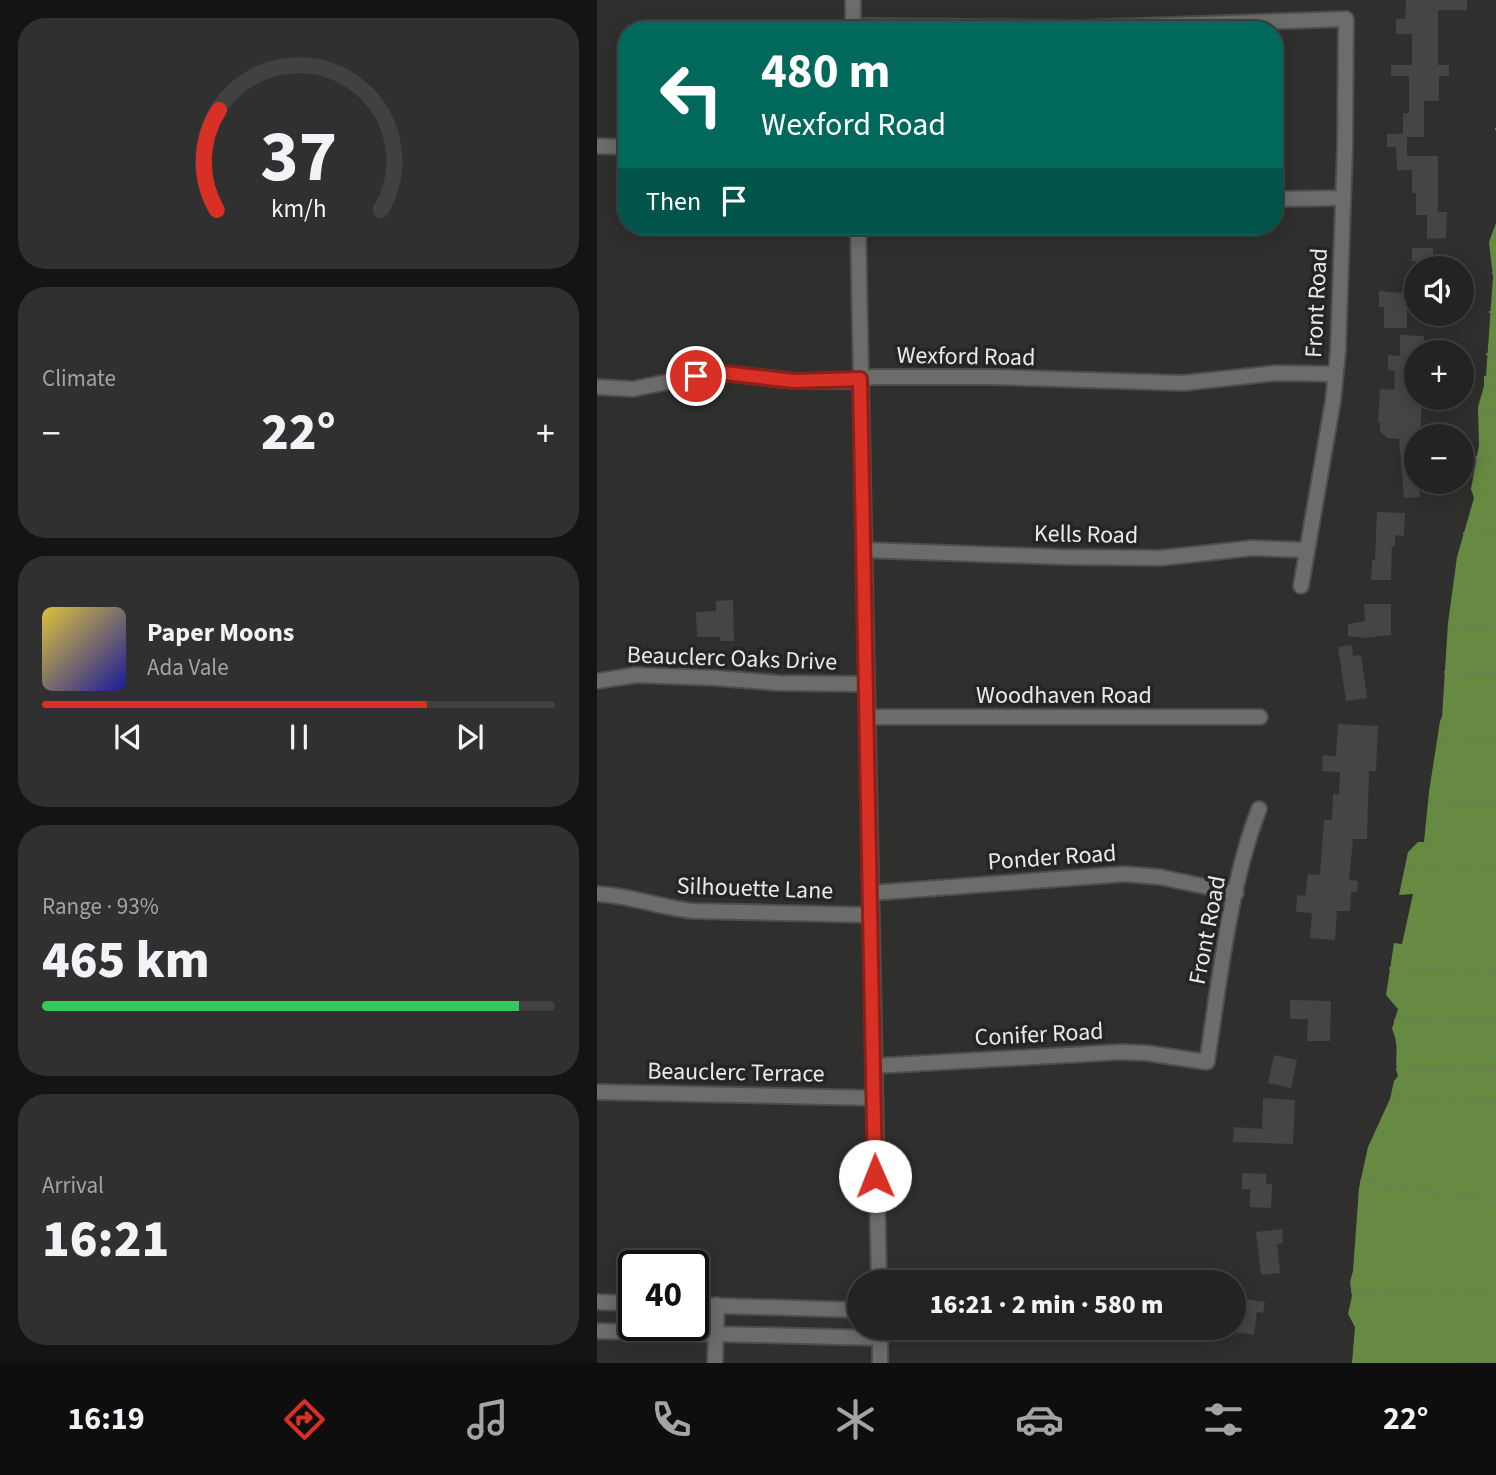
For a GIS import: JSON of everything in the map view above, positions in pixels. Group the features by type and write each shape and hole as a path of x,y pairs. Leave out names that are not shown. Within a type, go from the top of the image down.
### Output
{"street":[{"path":"853,0 853,21"},
{"name":"Front Road","path":"1283,21 1346,19 1342,272 1335,374 1301,586"},
{"path":"597,146 618,147"},
{"path":"1283,199 1342,198"},
{"path":"858,235 873,1098 879,1270"},
{"name":"Wexford Road","path":"597,387 633,389 724,373 794,381 872,377 993,377 1183,383 1276,373 1335,374"},
{"name":"Kells Road","path":"864,550 1161,558 1252,548 1306,550"},
{"name":"Beauclerc Oaks Drive","path":"597,681 636,676 866,684"},
{"name":"Woodhaven Road","path":"867,717 1260,717"},
{"name":"Front Road","path":"1207,1062 1236,893 1249,835 1259,809"},
{"name":"Ponder Road","path":"870,893 1125,874 1160,877 1236,893"},
{"name":"Silhouette Lane","path":"597,894 694,911 870,915"},
{"name":"Conifer Road","path":"874,1066 1121,1052 1207,1062"},
{"name":"Beauclerc Terrace","path":"597,1092 873,1098"},
{"path":"597,1302 618,1303"},
{"path":"709,1305 847,1310"},
{"path":"715,1363 717,1305"},
{"path":"597,1331 847,1333"},
{"path":"880,1340 880,1363"}],"path":[{"path":"1492,273 1496,272"},
{"path":"1489,312 1496,312"},
{"path":"1486,354 1496,355"},
{"path":"1479,411 1496,413"},
{"path":"1475,457 1496,460"},
{"path":"1463,533 1496,536"},
{"path":"1447,624 1496,625"},
{"path":"1444,672 1496,673"},
{"path":"1437,740 1496,743"},
{"path":"1428,803 1496,802"},
{"path":"1405,869 1496,870"},
{"path":"1389,968 1496,971"},
{"path":"1394,1020 1496,1021"},
{"path":"1396,1070 1496,1070"},
{"path":"1388,1103 1496,1104"},
{"path":"1360,1181 1496,1202"},
{"path":"1351,1292 1496,1290"},
{"path":"1458,1363 1496,1362"}],"shaded area":[{"path":"1496,223 1496,1363 1352,1363 1355,1327 1348,1314 1352,1296 1350,1282 1359,1188 1368,1147 1398,1076 1396,1042 1392,1029 1398,1009 1386,995 1394,943 1402,944 1413,894 1399,895 1408,852 1418,842 1424,842 1429,792 1442,717 1448,623 1457,557 1474,498 1474,472 1479,445 1478,407 1486,376 1493,277 1489,242"}],"building":[{"path":"1406,0 1467,0 1467,10 1438,10 1438,65 1449,65 1449,76 1439,76 1439,101 1424,101 1424,137 1407,137 1407,156 1438,156 1438,212 1447,212 1446,238 1427,239 1427,215 1416,215 1412,170 1397,170 1396,147 1387,147 1387,134 1403,134 1403,113 1409,113 1409,76 1391,76 1391,65 1412,65 1412,34 1396,34 1396,19 1405,19"},
{"path":"1412,248 1433,248 1433,256 1412,256"},
{"path":"1379,291 1404,293 1404,326 1407,328 1384,328 1384,307 1379,307"},
{"path":"1400,335 1424,336 1424,340 1404,340 1404,410 1421,410 1421,424 1404,424 1404,494 1420,494 1420,497 1404,498 1399,439 1387,438 1380,431 1378,422 1380,389 1394,390 1395,371 1388,370 1388,355 1400,356"},
{"path":"1377,512 1405,513 1404,536 1395,535 1395,546 1392,546 1391,580 1371,580 1372,560 1375,560"},
{"path":"733,600 734,641 720,641 720,637 697,637 696,612 716,611 716,601"},
{"path":"1364,604 1391,604 1391,635 1364,638 1348,636 1348,624 1365,621"},
{"path":"1352,645 1353,656 1361,655 1367,698 1346,701 1338,647"},
{"path":"1338,724 1378,726 1376,771 1369,771 1367,839 1353,839 1349,880 1358,881 1357,892 1351,892 1350,911 1337,911 1335,940 1310,938 1312,913 1296,912 1297,895 1305,896 1308,874 1320,875 1324,820 1332,820 1333,794 1339,794 1340,772 1322,771 1323,755 1336,756"},
{"path":"1290,1000 1331,1001 1330,1041 1307,1041 1308,1019 1290,1019"},
{"path":"1274,1055 1297,1060 1291,1088 1268,1083"},
{"path":"1263,1098 1295,1100 1293,1144 1233,1142 1234,1127 1262,1129"},
{"path":"1242,1173 1266,1174 1266,1184 1272,1184 1271,1208 1250,1207 1250,1189 1242,1189"},
{"path":"1282,1229 1283,1243 1277,1244 1280,1273 1261,1275 1256,1232"},
{"path":"1246,1299 1265,1302 1263,1313 1257,1312 1254,1335 1246,1334"}],"route":[{"path":"696,376 724,373 794,381 860,379 875,1176"}]}
